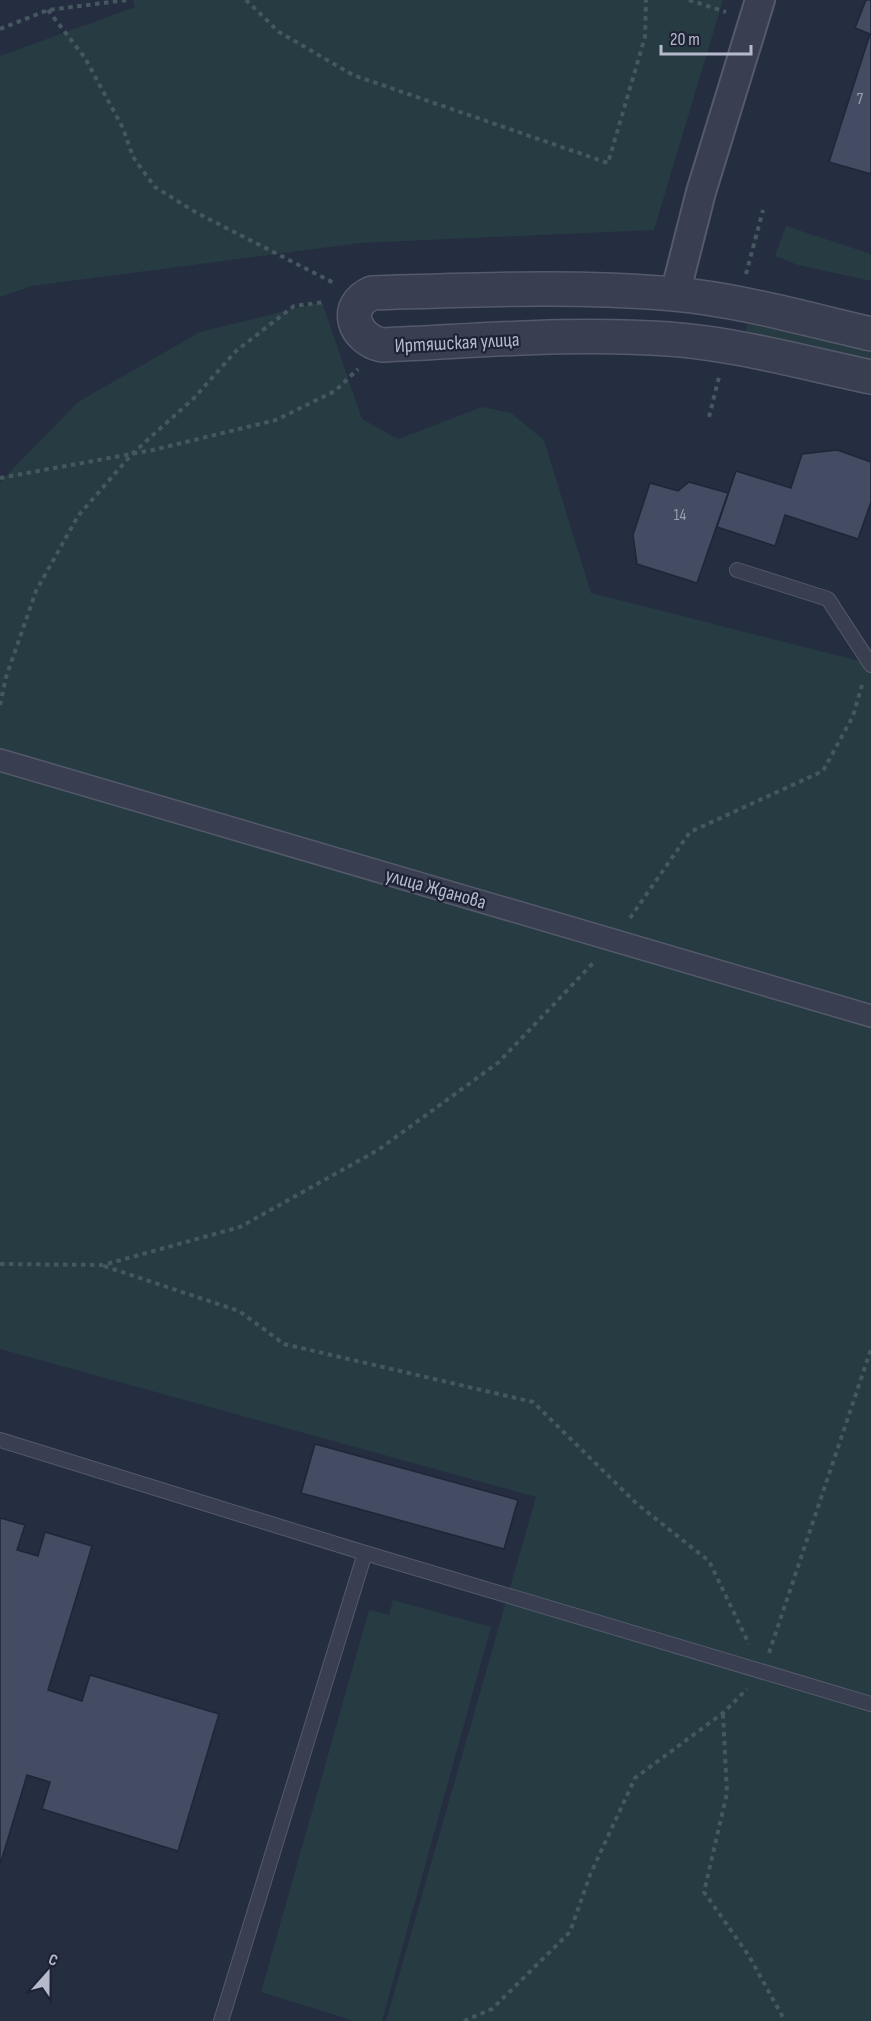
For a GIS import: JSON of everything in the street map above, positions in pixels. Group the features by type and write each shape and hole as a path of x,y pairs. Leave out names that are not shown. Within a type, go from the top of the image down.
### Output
{"street":[{"path":"670,339 675,294 701,192 757,11"},
{"path":"362,297 372,293 563,288 675,294 738,304 871,334"},
{"name":"Иртяшская улица","path":"362,297 355,309 355,322 359,333 369,342 382,345 569,336 670,339 726,347 871,376"},
{"name":"улица Жданова","path":"0,759 871,1016"}],"lane":[{"path":"736,570 828,599 870,664"},
{"path":"0,1440 365,1553 871,1704"},
{"path":"221,2021 365,1553"}],"path":[{"path":"0,29 48,10 127,0"},
{"path":"246,0 279,32 353,75 608,163 645,37 646,0"},
{"path":"689,0 757,11"},
{"path":"48,10 85,58 123,128 133,157 155,187 197,213 362,297"},
{"path":"0,705 6,677 36,591 78,516 132,454 194,398 236,351 294,306 362,297"},
{"path":"0,478 132,454 276,420 335,390 382,345"},
{"path":"0,1264 103,1265 240,1227 378,1150 499,1062 615,940 690,832 823,771 853,716 870,664"},
{"path":"103,1265 239,1311 284,1344 533,1401 637,1504 709,1561 763,1672"},
{"path":"464,2021 492,2009 570,1932 590,1875 634,1778 723,1713 763,1672 871,1349"},
{"path":"723,1713 727,1793 704,1892 749,1956 785,2021"}],"shaded area":[{"path":"133,0 723,0 654,230 360,243 32,286 0,297 0,56 135,7"},
{"path":"786,226 871,254 871,281 798,265 775,256"},
{"path":"322,302 362,419 398,439 482,407 511,413 544,440 591,593 871,664 871,2021 386,2021 536,1497 0,1349 0,482 78,402 200,332"},
{"path":"747,324 871,347 871,360 745,336"},
{"path":"393,1600 491,1627 382,2021 354,2021 261,1992 369,1610 389,1615"}],"building":[{"path":"866,0 871,0 871,174 829,162 870,34 855,28"},
{"path":"837,450 871,462 871,502 858,539 785,515 775,546 717,527 736,471 791,488 802,454"},
{"path":"689,482 728,493 697,583 637,564 633,535 650,483 678,491"},
{"path":"315,1444 518,1500 504,1549 301,1493"},
{"path":"0,1518 25,1525 17,1550 38,1556 45,1532 92,1546 48,1690 82,1701 90,1675 219,1714 178,1851 42,1809 50,1782 27,1775 0,1865"}]}
